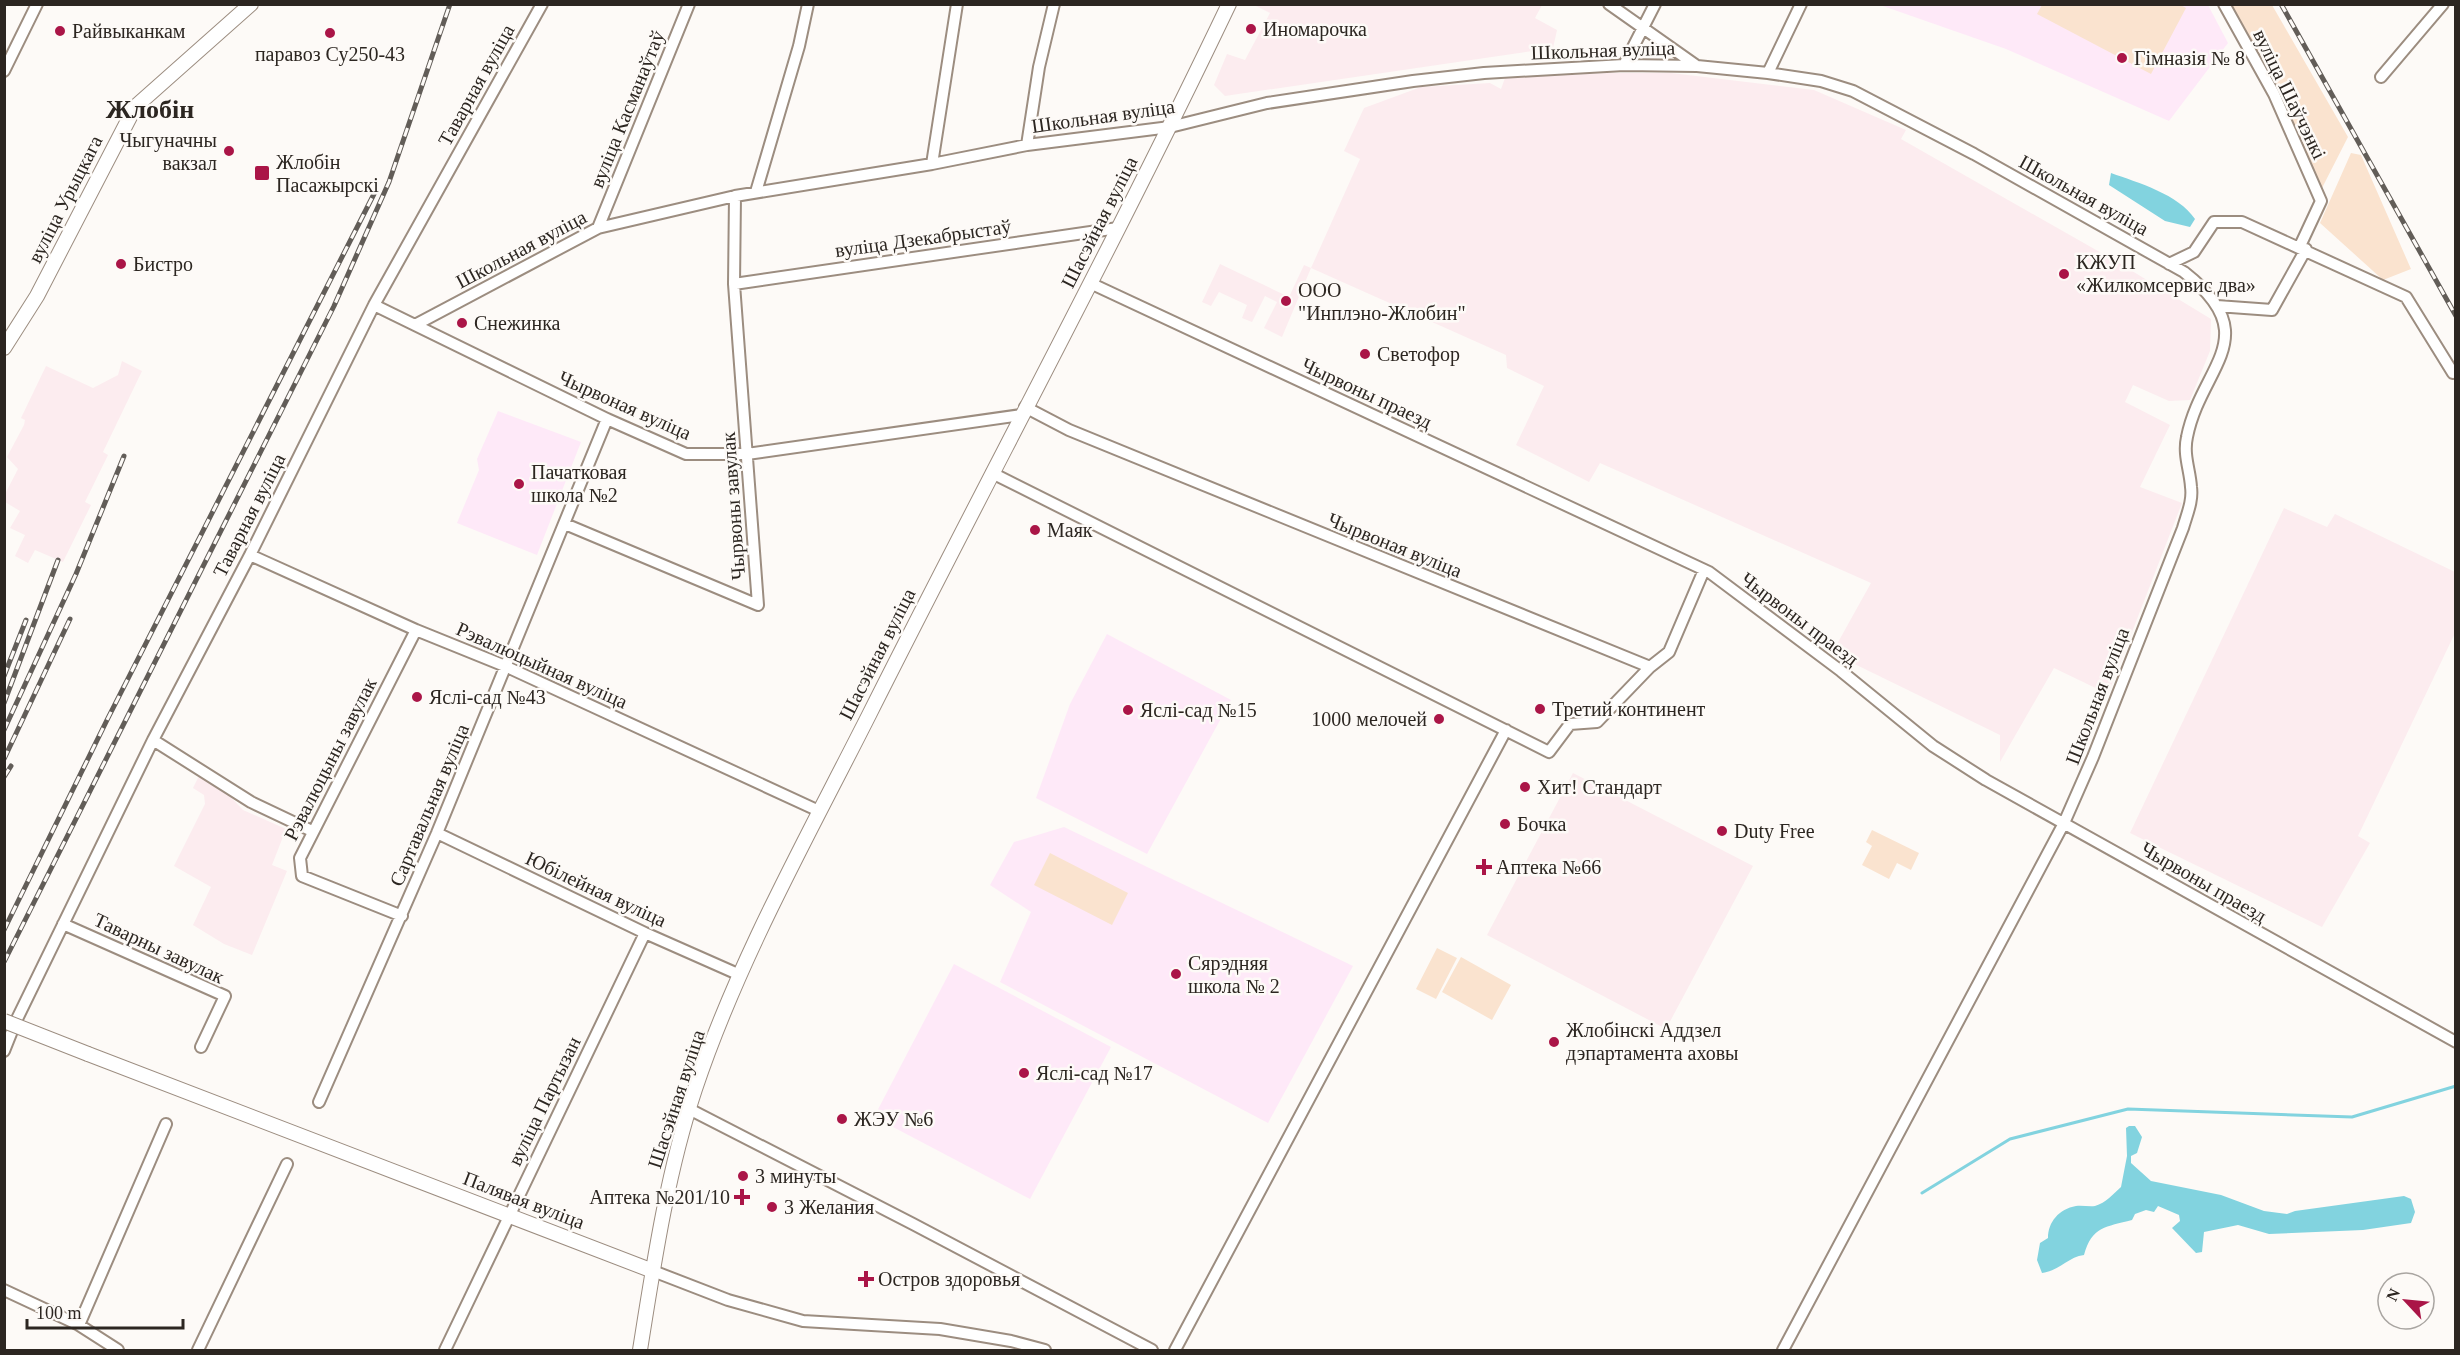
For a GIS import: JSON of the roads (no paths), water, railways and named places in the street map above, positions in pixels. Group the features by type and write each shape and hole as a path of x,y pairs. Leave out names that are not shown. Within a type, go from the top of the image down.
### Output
{"main road":[{"name":"вуліца Урыцкага","path":"4,348 42,286 135,107 251,4"},
{"name":"Шасэйная вуліца","path":"640,1350 670,1178 689,1109 740,975 819,811 1170,127 1229,4"},
{"name":"Палявая вуліца","path":"4,1021 653,1271"}],"street":[{"path":"4,71 37,4"},
{"name":"Таварная вуліца","path":"4,1051 153,740 250,555 374,305 542,4"},
{"name":"вуліца Касманаўтаў","path":"598,228 689,4"},
{"path":"756,192 798,46 807,4"},
{"path":"932,164 957,4"},
{"path":"1027,145 1039,67 1054,4"},
{"path":"1609,4 1697,66"},
{"path":"1623,65 1655,4"},
{"path":"1768,73 1801,4"},
{"name":"вуліца Шаўчэнкі","path":"2224,4 2274,94 2321,201 2303,248"},
{"path":"2381,77 2443,4"},
{"name":"Школьная вуліца","path":"415,325 598,228 735,196 932,164 1027,145 1170,127 1268,103 1413,81 1484,73 1623,65 1697,66 1768,73 1821,81 1853,91 1974,154 2169,264 2199,284 2217,306 2226,328 2224,348 2186,439 2186,461 2192,489 2183,528 2093,757 2064,823 1783,1350"},
{"name":"Чырвоны завулак","path":"565,524 758,605 734,284 735,196"},
{"path":"2169,264 2194,252 2214,222 2242,222 2406,297 2453,373"},
{"name":"вуліца Дзекабрыстаў","path":"734,284 1118,228"},
{"path":"2217,306 2272,310 2303,248"},
{"name":"Чырвоны праезд","path":"1090,283 1704,570 1841,671 1933,746 1986,780 2456,1042"},
{"name":"Чырвоная вуліца","path":"374,305 607,419 686,454 747,454 1023,411 1650,667"},
{"name":"Сартавальная вуліца","path":"319,1102 437,834 607,419"},
{"path":"992,473 1549,752 1570,724 1597,722 1650,667 1669,652 1704,570"},
{"name":"Рэвалюцыйная вуліца","path":"250,555 416,630 506,666 819,811"},
{"name":"Рэвалюцыны завулак","path":"402,916 302,876 300,858 416,630"},
{"path":"1175,1350 1506,730"},
{"path":"153,740 251,802 312,831"},
{"name":"Юбілейная вуліца","path":"437,834 645,933 740,975"},
{"name":"Таварны завулак","path":"63,924 225,996 201,1047"},
{"name":"вуліца Партызан","path":"446,1350 645,933"},
{"path":"689,1109 1152,1350"},
{"path":"79,1325 166,1124"},
{"path":"198,1350 287,1164"},
{"name":"Палявая вуліца","path":"653,1271 728,1300 803,1321 940,1329 1011,1341 1045,1350"},
{"path":"4,1290 79,1325 118,1350"}],"water":[{"path":"2111,173 2168,196 2188,210 2195,219 2190,227 2165,221 2109,185"},
{"path":"2135,1126 2142,1137 2137,1153 2131,1156 2131,1163 2151,1181 2221,1195 2264,1211 2287,1214 2404,1196 2411,1199 2415,1212 2411,1223 2363,1230 2269,1234 2238,1225 2204,1232 2202,1252 2196,1253 2172,1228 2180,1221 2179,1215 2158,1206 2154,1212 2146,1210 2135,1214 2132,1220 2101,1229 2091,1238 2084,1255 2042,1273 2037,1260 2040,1243 2048,1238 2050,1227 2056,1217 2070,1208 2099,1205 2121,1187 2127,1156 2126,1128"}],"waterway":[{"path":"1922,1193 2010,1139 2128,1109 2352,1117 2456,1086"}],"railway":[{"path":"4,962 334,306 389,182 450,4"},
{"path":"2281,4 2456,316"},
{"path":"4,930 107,720 376,190"},
{"path":"4,730 76,574 124,456"},
{"path":"4,703 58,560"},
{"path":"4,759 70,619"},
{"path":"4,676 26,620"},
{"path":"4,777 11,766"}],"place":[{"name":"Иномарочка","path":"1251,29"},
{"name":"Райвыканкам","path":"60,31"},
{"name":"паравоз Су250-43","path":"330,33"},
{"name":"Гімназія № 8","path":"2122,58"},
{"name":"Чыгуначны вакзал","path":"229,151"},
{"name":"Жлобін Пасажырскі","path":"262,173"},
{"name":"Бистро","path":"121,264"},
{"name":"КЖУП «Жилкомсервис два»","path":"2064,274"},
{"name":"ООО \"Инплэно-Жлобин\"","path":"1286,301"},
{"name":"Снежинка","path":"462,323"},
{"name":"Светофор","path":"1365,354"},
{"name":"Пачатковая школа №2","path":"519,484"},
{"name":"Маяк","path":"1035,530"},
{"name":"Яслі-сад №43","path":"417,697"},
{"name":"Третий континент","path":"1540,709"},
{"name":"Яслі-сад №15","path":"1128,710"},
{"name":"1000 мелочей","path":"1439,719"},
{"name":"Хит! Стандарт","path":"1525,787"},
{"name":"Бочка","path":"1505,824"},
{"name":"Duty Free","path":"1722,831"},
{"name":"Аптека №66","path":"1484,867"},
{"name":"Сярэдняя школа № 2","path":"1176,974"},
{"name":"Жлобінскі Аддзел дэпартамента аховы","path":"1554,1042"},
{"name":"Яслі-сад №17","path":"1024,1073"},
{"name":"ЖЭУ №6","path":"842,1119"},
{"name":"3 минуты","path":"743,1176"},
{"name":"Аптека №201/10","path":"742,1197"},
{"name":"3 Желания","path":"772,1207"},
{"name":"Остров здоровья","path":"866,1279"}],"district":[{"name":"Жлобін","path":"150,109"}]}
